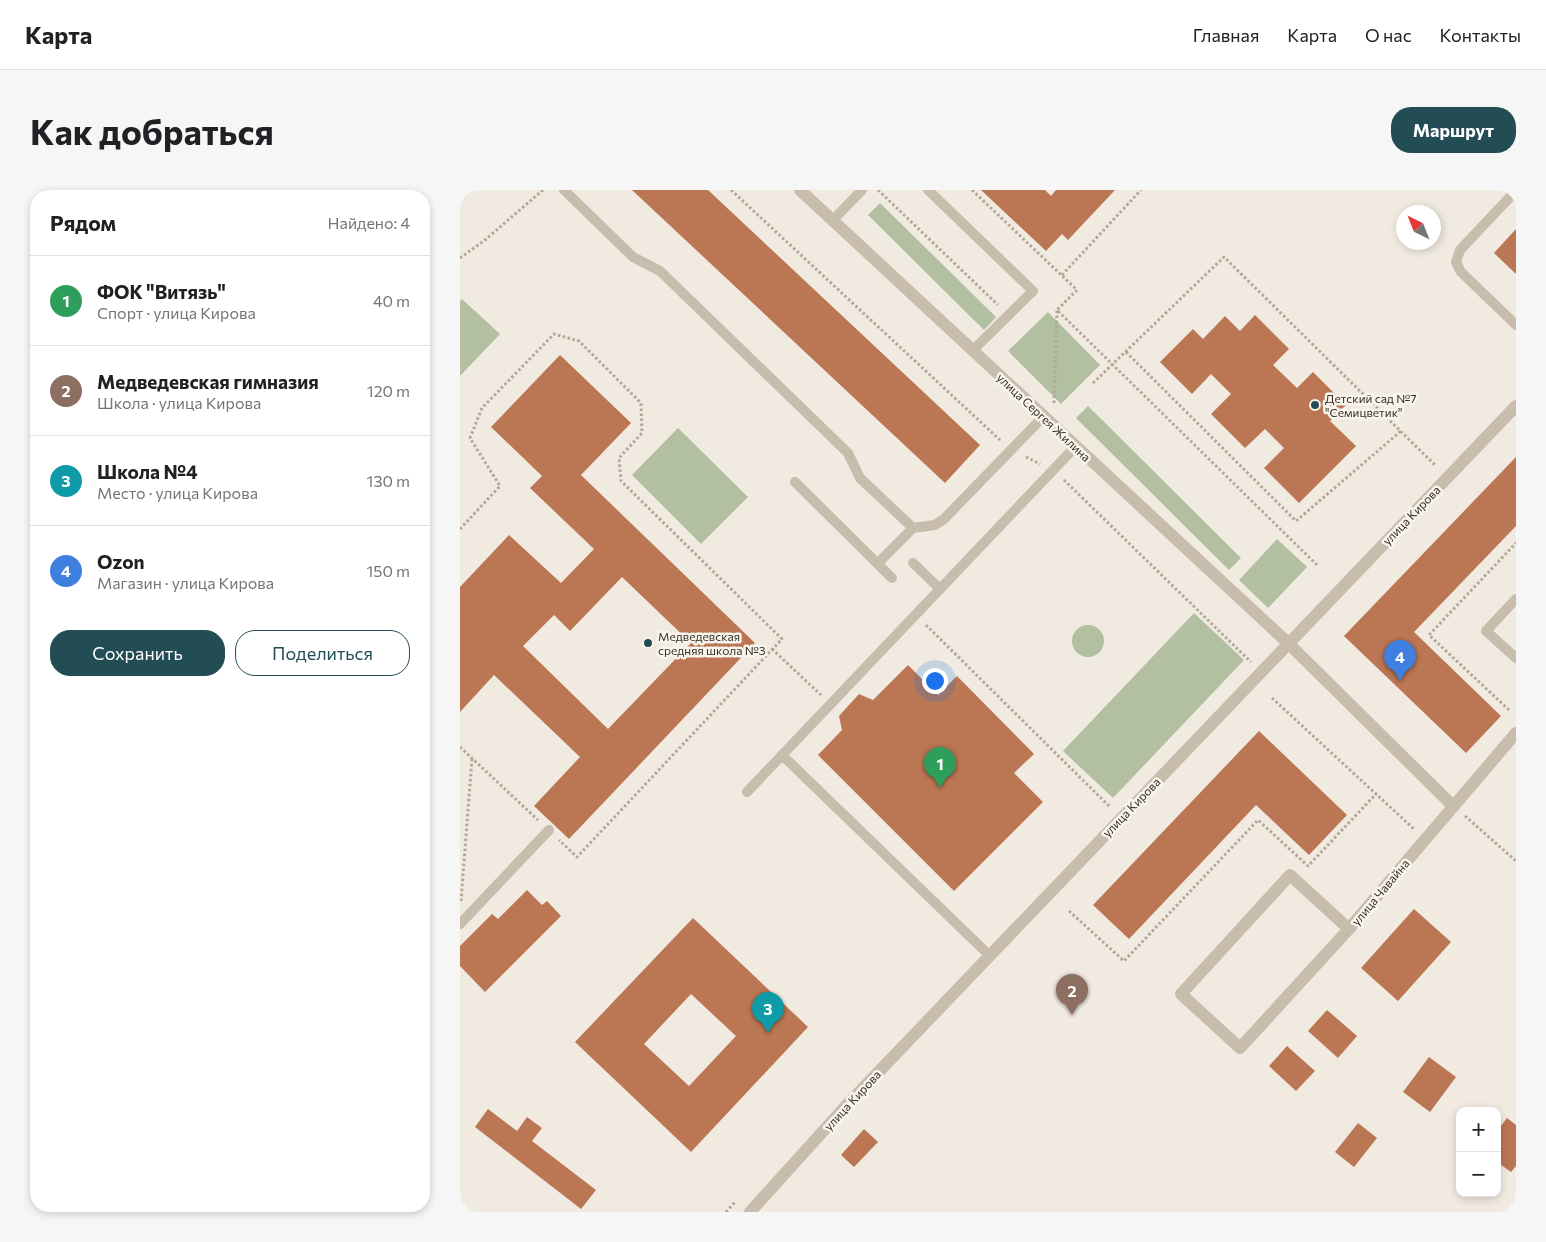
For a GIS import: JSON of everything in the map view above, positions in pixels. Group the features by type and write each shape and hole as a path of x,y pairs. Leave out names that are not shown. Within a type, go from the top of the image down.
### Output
{"street":[{"name":"улица Сергея Жилина","path":"800,190 1288,643 1453,806"},
{"name":"улица Кирова","path":"750,1212 845,1107 1516,406"},
{"name":"улица Чавайна","path":"1349,930 1290,875 1181,994 1240,1048 1349,930 1516,733"}],"lane":[{"path":"564,190 633,256 660,271 848,453 860,478 913,528"},
{"path":"833,220 862,190"},
{"path":"928,190 1033,291 972,351"},
{"path":"1513,190 1510,197 1460,250 1456,262 1461,272 1516,325"},
{"path":"878,563 913,528 935,525 944,519 1043,417"},
{"path":"747,792 1076,446"},
{"path":"796,482 892,578"},
{"path":"913,563 940,589"},
{"path":"1516,599 1486,631 1516,658"},
{"path":"782,755 990,956"},
{"path":"460,924 548,830"}],"path":[{"path":"460,258 485,240 543,190"},
{"path":"731,190 1011,450 1053,470 1261,671"},
{"path":"878,190 1009,315"},
{"path":"972,190 1078,290 1057,310 1053,426"},
{"path":"1062,275 1141,190"},
{"path":"1093,383 1224,257 1447,477"},
{"path":"1057,310 1317,564"},
{"path":"460,529 500,486 470,438 482,408 554,334 579,341 641,402 642,433 619,458 620,481 782,639 577,857 460,747"},
{"path":"1126,352 1296,521 1401,431"},
{"path":"915,615 1121,818"},
{"path":"772,649 830,704"},
{"path":"1272,698 1425,840"},
{"path":"461,907 472,758"},
{"path":"1070,911 1124,961 1258,820 1308,866 1376,794"},
{"path":"1453,806 1516,861"}],"green space":[{"path":"880,203 996,317 984,330 868,215"},
{"path":"462,299 500,334 460,376 460,301"},
{"path":"1048,312 1100,365 1061,404 1008,351"},
{"path":"1088,406 1241,558 1229,570 1076,418"},
{"path":"678,428 748,497 701,544 632,475"},
{"path":"1277,539 1307,567 1268,608 1239,580"},
{"path":"1194,613 1244,660 1113,798 1063,751"},
{"path":"1088,625 1094,626 1099,630 1103,635 1103,647 1099,652 1094,656 1088,657 1082,656 1077,652 1073,647 1072,641 1073,635 1077,630 1082,626"}],"building":[{"path":"632,190 708,190 980,445 945,483"},
{"path":"981,190 1045,190 1051,196 1056,190 1115,190 1068,240 1062,234 1046,251"},
{"path":"1516,229 1516,274 1494,253"},
{"path":"1255,315 1289,349 1273,365 1297,388 1313,372 1346,405 1330,421 1356,446 1299,503 1264,468 1284,448 1265,429 1245,448 1211,414 1231,394 1211,374 1192,394 1160,362 1193,329 1203,339 1225,316 1240,331"},
{"path":"560,355 631,423 581,475 755,643 569,839 534,806 580,757 494,675 460,712 460,587 509,535 561,583 594,549 530,488 542,476 491,427","holes":["622,577 691,643 608,729 523,646 554,615 570,631"]},
{"path":"1516,457 1516,526 1414,632 1501,716 1466,753 1344,636"},
{"path":"908,665 938,695 957,676 1034,754 1014,773 1043,802 954,891 818,755 842,730 839,716 859,694 873,700"},
{"path":"1259,731 1347,815 1309,855 1256,805 1129,939 1093,905"},
{"path":"527,890 542,905 547,901 561,916 485,992 460,966 460,946 492,914 498,919"},
{"path":"1414,909 1451,942 1398,1001 1361,968"},
{"path":"693,918 808,1027 691,1152 575,1042","holes":["691,994 736,1036 689,1086 644,1044"]},
{"path":"1327,1010 1357,1036 1338,1058 1308,1031"},
{"path":"1287,1046 1315,1071 1296,1091 1269,1066"},
{"path":"1429,1057 1456,1077 1430,1112 1403,1092"},
{"path":"488,1109 517,1131 527,1117 542,1128 532,1141 596,1190 581,1209 475,1127"},
{"path":"1507,1118 1516,1125 1516,1166 1511,1172 1501,1165 1501,1126"},
{"path":"1358,1123 1377,1138 1354,1167 1335,1152"},
{"path":"864,1129 878,1142 854,1167 841,1155"}],"place":[{"name":"Детский сад №7 \"Семицветик\"","path":"1315,405"},
{"name":"Медведевская средняя школа №3","path":"648,643"},
{"name":"Ozon","path":"1400,681"},
{"name":"ФОК \"Витязь\"","path":"940,788"},
{"name":"Медведевская гимназия","path":"1072,1015"},
{"name":"Школа №4","path":"768,1033"}]}
